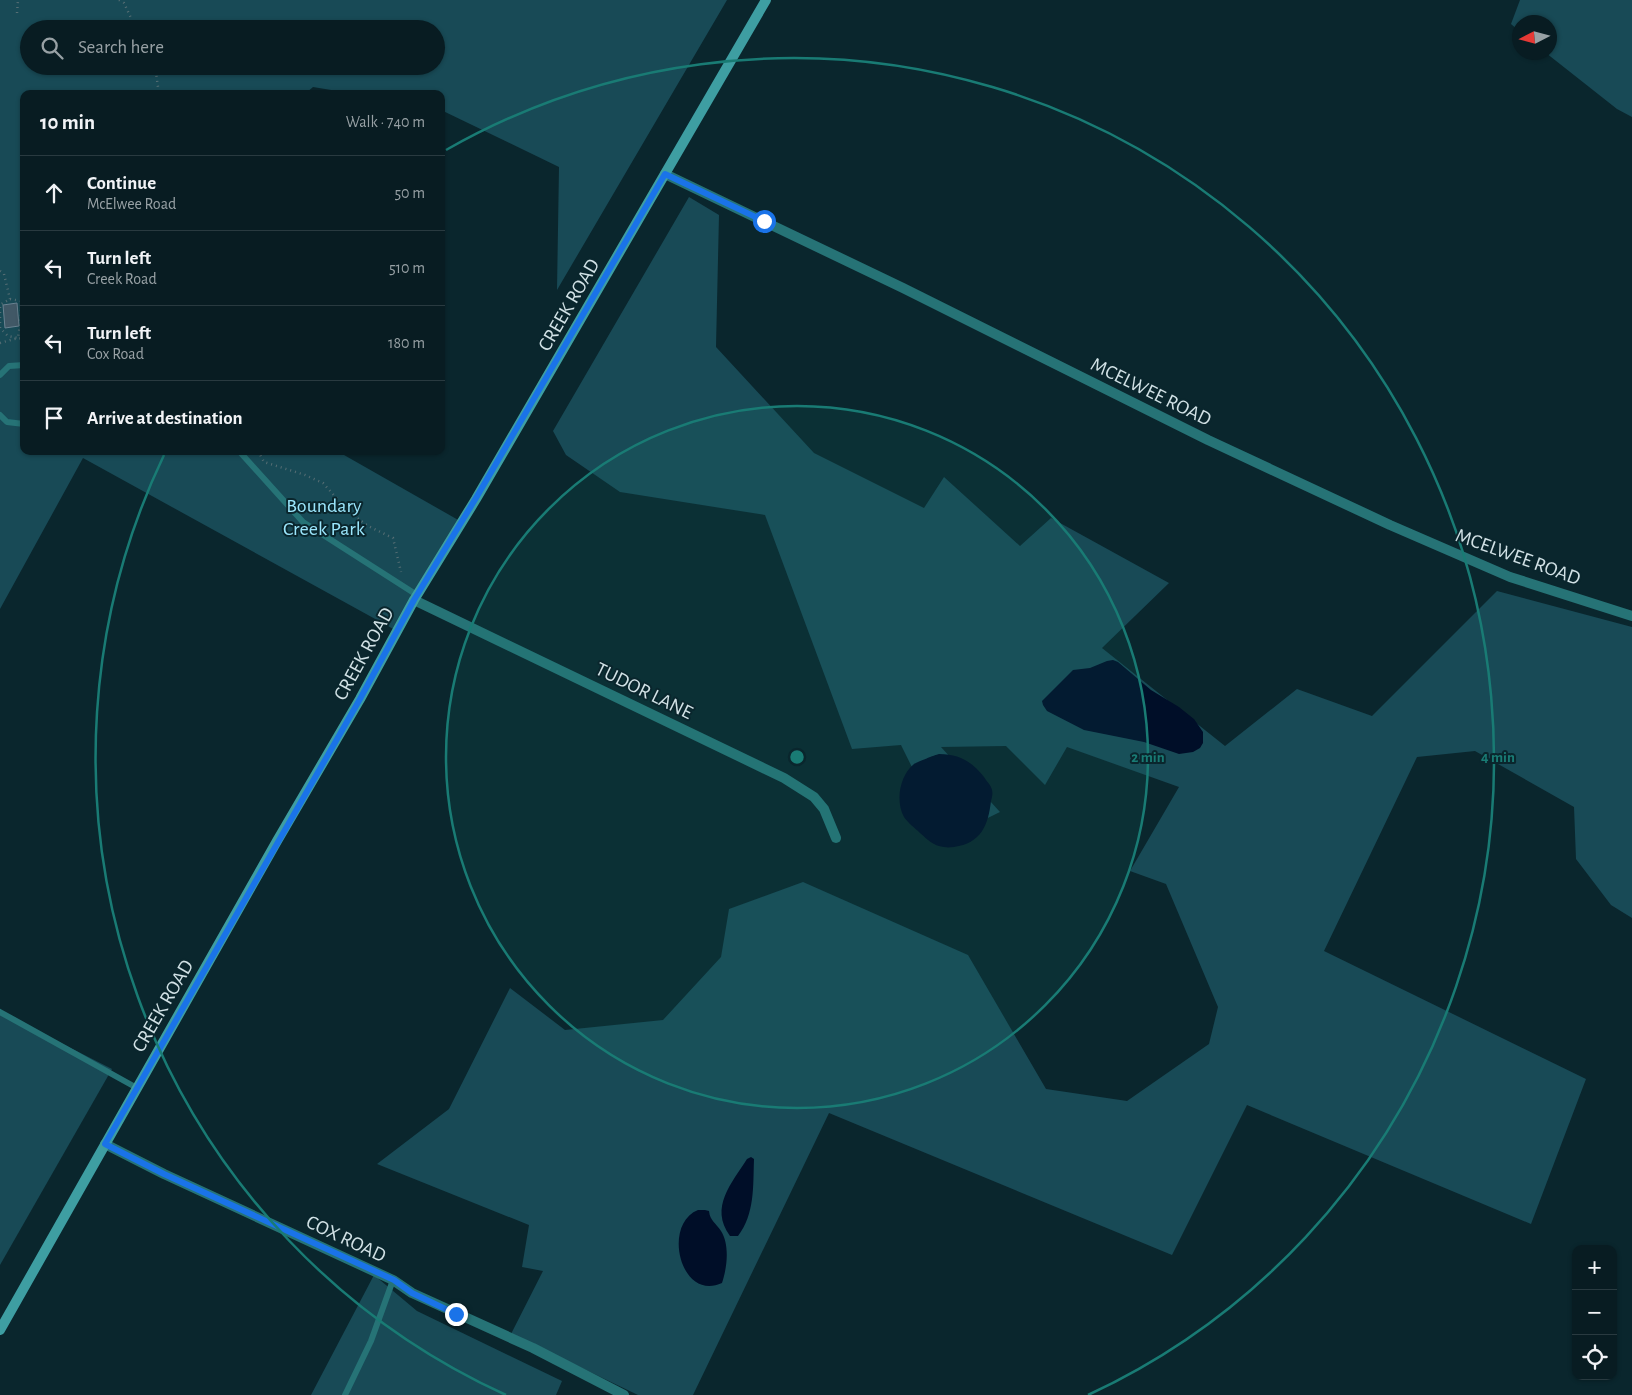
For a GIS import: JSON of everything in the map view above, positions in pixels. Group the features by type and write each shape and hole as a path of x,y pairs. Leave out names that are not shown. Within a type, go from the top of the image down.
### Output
{"main road":[{"name":"CREEK ROAD","path":"0,1330 360,699 416,597 476,498 766,0"}],"street":[{"name":"MCELWEE ROAD","path":"665,174 903,288 1208,440 1390,525 1510,577 1632,616"},
{"name":"TUDOR LANE","path":"416,597 784,778 814,797 824,809 836,838"},
{"name":"COX ROAD","path":"105,1144 164,1174 394,1280 420,1297 533,1348 624,1395"}],"lane":[{"path":"0,374 9,366 20,365"},
{"path":"0,415 7,422 20,424"},
{"path":"243,455 303,522 416,597"},
{"path":"0,1012 137,1088"},
{"path":"345,1395 371,1341 394,1280"}],"path":[{"path":"17,12 18,0"},
{"path":"119,0 124,3 132,20"},
{"path":"156,75 158,90"},
{"path":"0,271 4,274 10,299"},
{"path":"18,338 8,336 0,328 0,305 10,299 20,300"},
{"path":"18,338 20,325"},
{"path":"0,343 18,338"},
{"path":"260,455 264,462 323,483 348,511 368,526 393,538 401,573"}],"green space":[{"name":"Boundary Creek Park","path":"0,0 727,0 557,290 559,167 445,112 445,90 331,90 313,87 310,90 20,90 20,455 344,455 460,521 397,631 83,458 0,609"},
{"path":"1520,0 1632,0 1632,117 1617,109 1555,60 1557,60 1557,15 1514,15"},
{"path":"689,197 719,215 716,347 814,453 924,508 944,477 1020,546 1051,518 1169,583 1102,648 1225,746 1297,689 1372,716 1497,591 1632,627 1632,918 1611,905 1576,859 1574,807 1475,751 1417,757 1324,951 1586,1079 1531,1224 1247,1105 1172,1255 829,1113 693,1395 638,1395 511,1334 543,1271 522,1267 529,1225 377,1164 449,1109 510,988 565,1030 663,1020 721,957 729,909 803,882 968,955 1046,1089 1127,1101 1209,1044 1218,1007 1166,884 1130,871 1179,787 1067,747 1045,785 1006,746 941,747 1000,812 947,838 901,745 852,749 765,515 620,492 566,455 553,431"},
{"path":"0,1012 112,1069 0,1265"},
{"path":"374,1275 417,1311 562,1381 556,1395 311,1395"}],"shaded area":[{"path":"1113,660 1118,662 1151,690 1179,707 1194,719 1203,732 1203,743 1200,748 1193,752 1179,754 1144,742 1084,730 1047,711 1042,701 1073,670 1090,668"},
{"path":"939,754 953,755 970,763 984,777 992,791 988,818 981,832 971,842 954,847 939,846 928,840 904,817 901,811 900,789 909,769 916,763"},
{"path":"751,1157 754,1159 753,1189 748,1218 738,1236 730,1236 724,1225 722,1205 729,1186 747,1159"},
{"path":"698,1210 709,1211 712,1220 719,1228 726,1243 727,1257 722,1283 707,1286 695,1282 686,1272 681,1259 679,1244 681,1230 687,1218"}],"building":[{"path":"17,303 19,326 5,328 3,305"}],"route":[{"path":"456,1314 412,1293 394,1280 164,1174 105,1144 360,699 414,600 476,498 665,174 764,221"}]}
